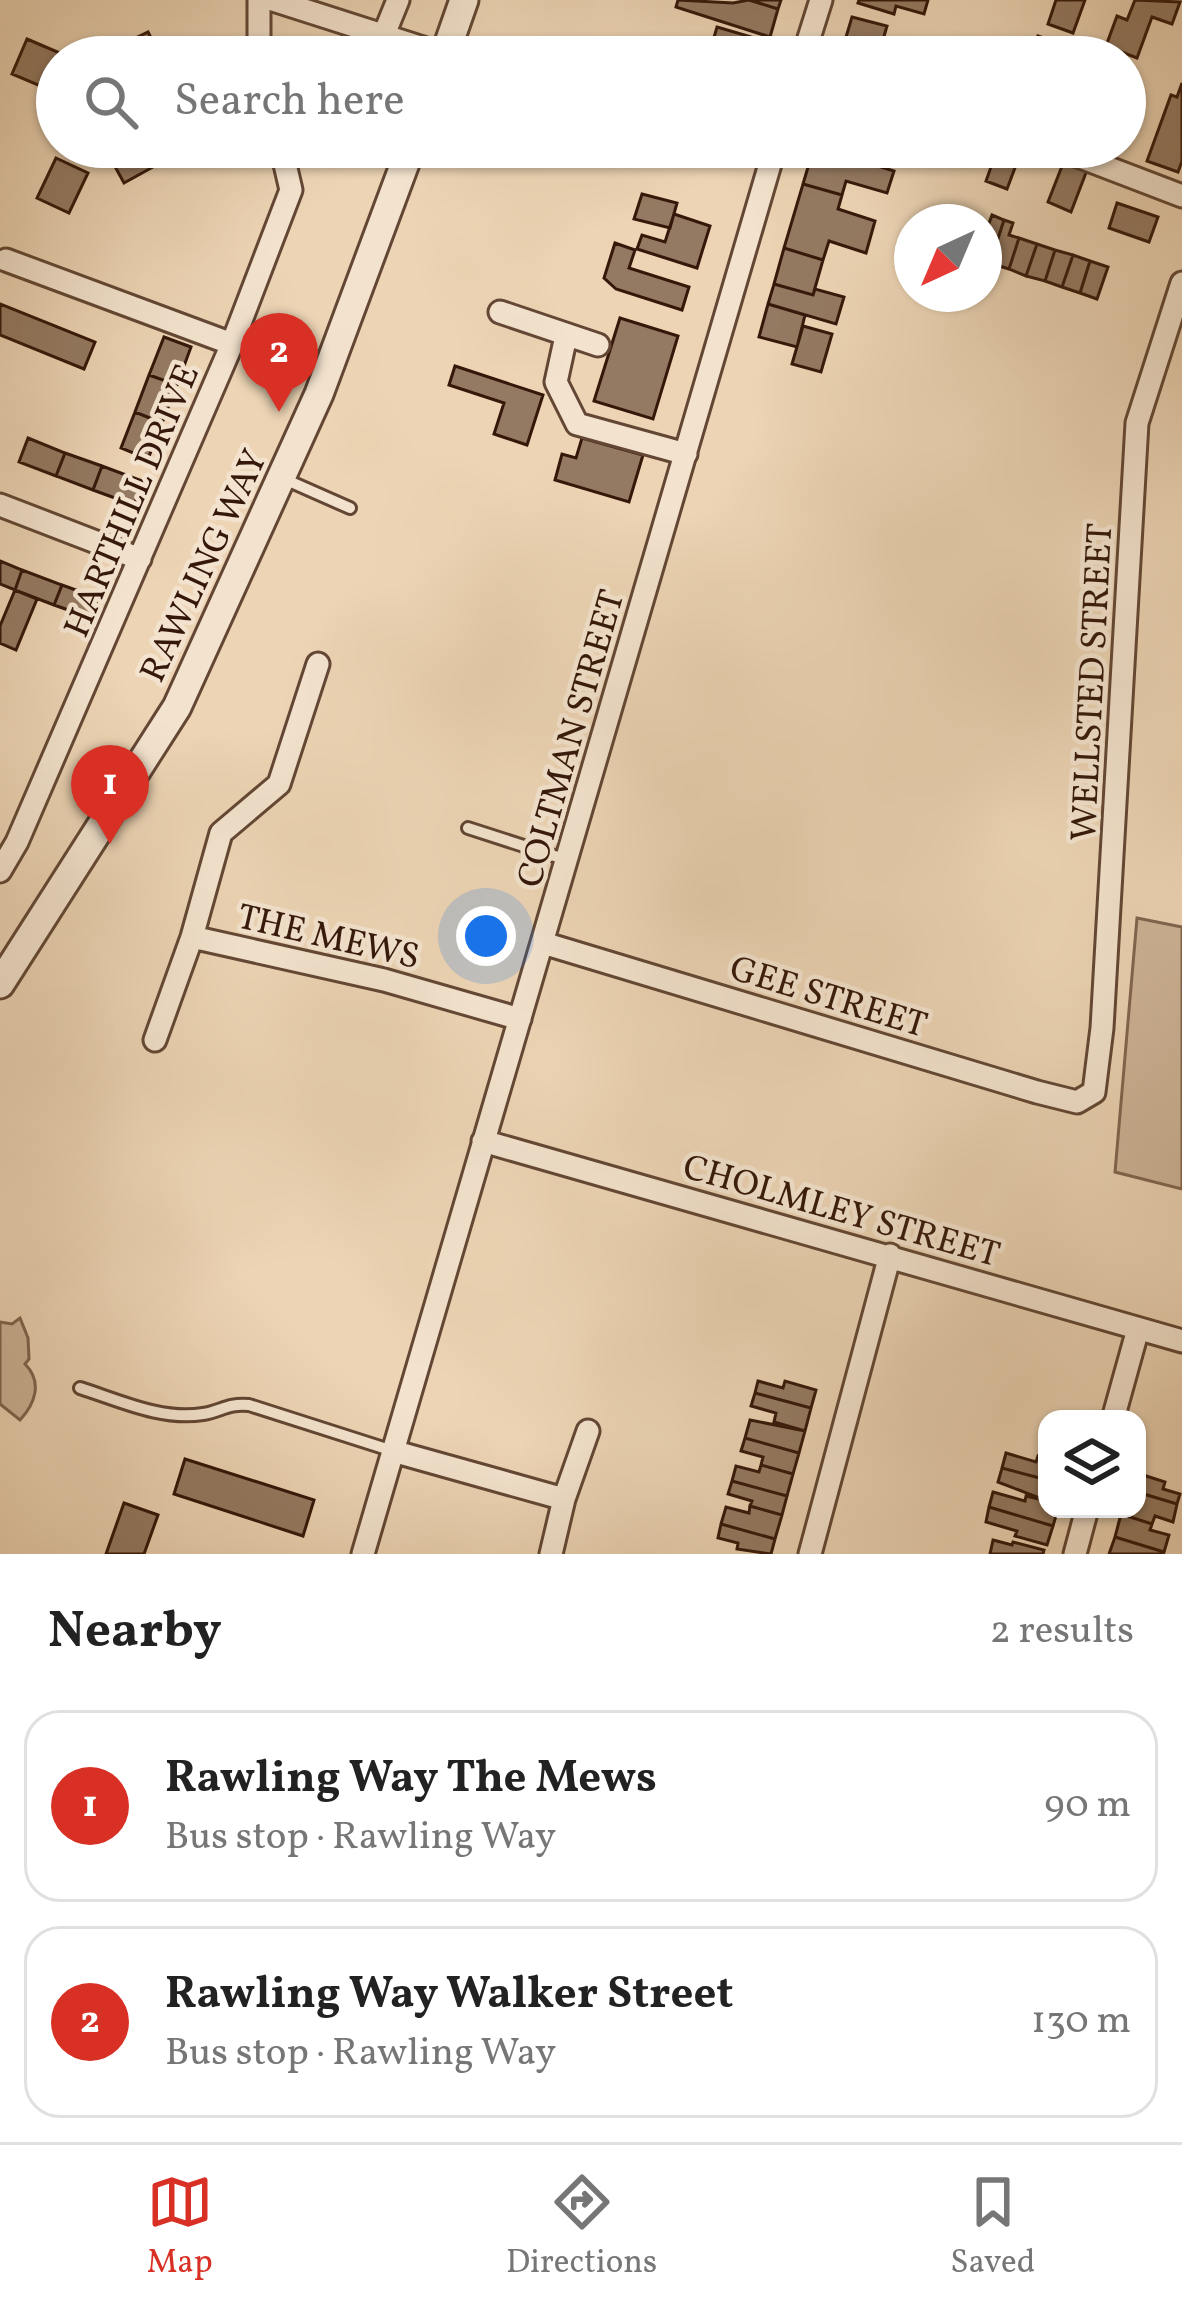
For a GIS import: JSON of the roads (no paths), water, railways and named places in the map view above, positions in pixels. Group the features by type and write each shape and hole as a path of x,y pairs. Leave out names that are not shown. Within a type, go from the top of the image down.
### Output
{"street":[{"path":"259,0 260,36"},
{"path":"273,0 380,36"},
{"path":"383,36 398,0"},
{"path":"451,36 464,0"},
{"path":"810,36 821,0"},
{"name":"HARTHILL DRIVE","path":"0,872 232,344 291,190 286,168"},
{"name":"RAWLING WAY","path":"0,984 177,707 319,394 403,168"},
{"name":"COLTMAN STREET","path":"363,1554 769,168"},
{"path":"1109,168 1182,196"},
{"path":"6,260 232,344"},
{"name":"WELLSTED STREET","path":"1094,1092 1102,1028 1137,423 1182,283"},
{"path":"500,312 598,345"},
{"path":"566,336 556,382 577,424 686,454"},
{"path":"0,505 140,559"},
{"name":"THE MEWS","path":"155,1040 192,937 221,833 279,784 318,664"},
{"name":"THE MEWS","path":"192,937 384,980 520,1019"},
{"name":"GEE STREET","path":"544,943 1037,1092 1077,1102 1094,1092"},
{"name":"CHOLMLEY STREET","path":"483,1142 1182,1341"},
{"path":"810,1554 890,1255"},
{"path":"1116,1410 1138,1329"},
{"path":"550,1554 588,1431"},
{"path":"396,1452 564,1499"},
{"path":"1075,1554 1085,1518"}],"lane":[{"path":"281,477 350,508"},
{"path":"469,828 567,860"},
{"path":"80,1388 168,1415 249,1405 396,1452"}],"place":[{"name":"Rawling Way Walker Street","path":"279,412"},
{"name":"Rawling Way The Mews","path":"110,844"}]}
